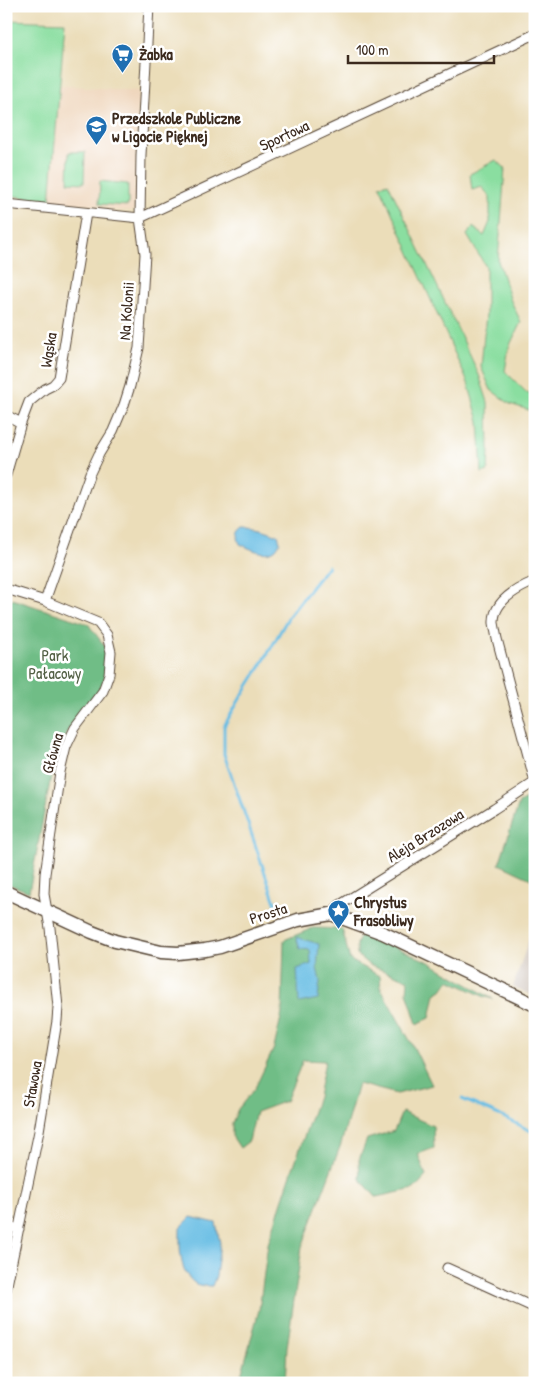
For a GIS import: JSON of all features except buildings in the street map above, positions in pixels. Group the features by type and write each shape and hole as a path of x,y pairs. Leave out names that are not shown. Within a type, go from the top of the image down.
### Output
{"street":[{"name":"Na Kolonii","path":"45,602 90,473 113,431 124,405 139,348 145,254 140,218 141,155 149,6"},
{"name":"Sportowa","path":"140,218 535,34"},
{"path":"6,204 140,218"},
{"name":"Wąska","path":"6,475 20,423 29,402 53,385 59,378 86,213"},
{"path":"6,415 20,423"},
{"path":"535,582 521,587 506,598 498,608 494,621 497,639 535,782"},
{"name":"Główna","path":"6,589 98,623 107,635 111,652 109,674 102,691 75,728 66,747 60,772 45,874 44,894 47,911"},
{"name":"Aleja Brzozowa","path":"331,914 340,905 535,782"},
{"name":"Prosta","path":"6,892 115,941 161,952 178,953 220,947 298,920 331,914"},
{"name":"Stawowa","path":"6,1290 39,1131 58,1021 47,911"},
{"path":"331,914 382,933 535,1005"},
{"path":"6,1226 19,1229"},
{"path":"447,1268 535,1308"}],"shaded area":[{"name":"Przedszkole Publiczne w Ligocie Pięknej","path":"59,85 139,91 134,211 112,210 106,207 50,201"},
{"path":"535,921 535,997 513,987"}],"green space":[{"path":"6,20 65,22 50,201 6,195"},
{"path":"69,152 85,152 84,183 68,182"},
{"path":"496,160 505,168 498,261 511,301 521,322 509,347 505,371 526,392 535,395 535,412 510,404 491,390 481,367 486,314 486,267 467,235 473,227 484,236 490,222 490,197 482,187 472,190 470,174"},
{"path":"100,181 128,184 128,206 99,204"},
{"path":"388,183 479,375 488,402 488,471 482,473 479,421 468,383 380,186"},
{"name":"Park Pałacowy","path":"6,597 88,624 104,645 107,662 104,681 68,730 54,761 29,892 6,883"},
{"path":"535,794 535,881 499,864 519,803"},
{"path":"313,928 342,929 350,960 380,976 381,989 413,1046 432,1085 397,1094 358,1084 341,1144 302,1247 287,1347 285,1383 239,1383 259,1310 268,1244 318,1097 325,1061 303,1060 286,1101 256,1112 249,1141 240,1148 232,1136 232,1123 238,1109 255,1088 274,1048 282,1013 284,940"},
{"path":"362,932 429,962 493,999 449,980 442,990 435,994 430,1018 417,1024 407,992 408,980 369,965 357,955 357,944"},
{"path":"402,1112 433,1126 434,1148 418,1154 426,1176 414,1189 376,1197 360,1179 359,1160 367,1139 394,1131"}],"water":[{"path":"244,527 261,529 278,535 280,542 272,552 267,553 253,550 240,544 238,539 240,531"},
{"path":"296,937 319,944 317,968 320,981 318,999 299,1003 297,969 311,964 310,950 300,949"},
{"path":"191,1217 216,1223 220,1243 216,1276 212,1286 196,1284 190,1279 183,1266 180,1251 180,1228"}],"waterway":[{"path":"278,911 224,754 224,726 289,616 328,566"},
{"path":"462,1099 535,1133"}],"place":[{"name":"Żabka","path":"123,73"},
{"name":"Przedszkole Publiczne w Ligocie Pięknej","path":"96,146"},
{"name":"Chrystus Frasobliwy","path":"338,930"}]}
